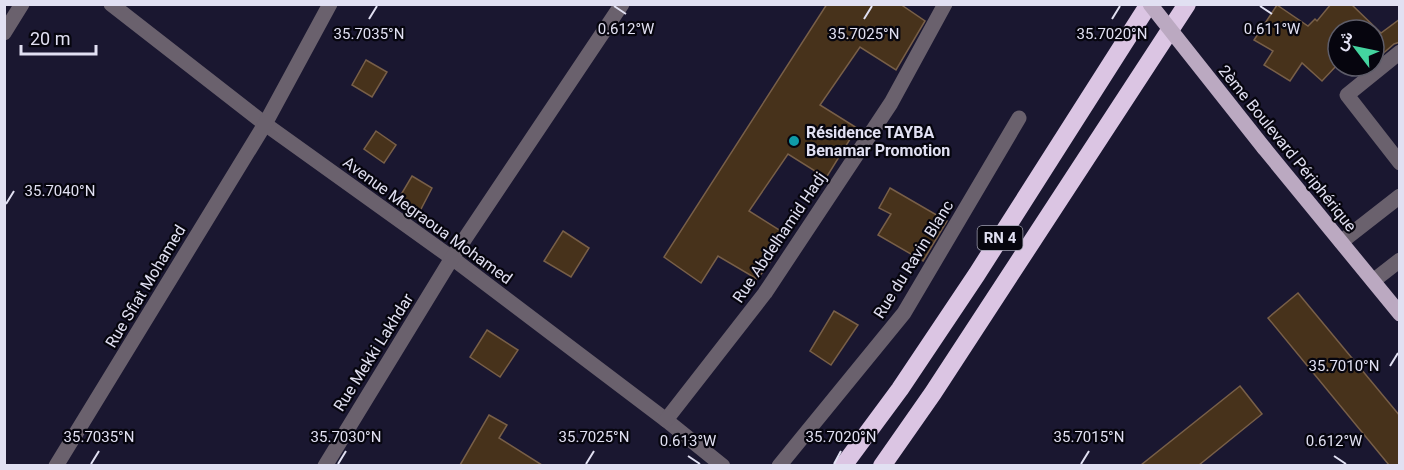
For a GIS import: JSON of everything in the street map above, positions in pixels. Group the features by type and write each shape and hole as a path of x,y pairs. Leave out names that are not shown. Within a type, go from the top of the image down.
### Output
{"highway":[{"name":"RN 4","path":"843,465 900,389 977,274 1149,4"},
{"name":"RN 4","path":"882,465 933,393 1187,4"}],"main road":[{"name":"2ème Boulevard Périphérique","path":"1149,4 1400,314"}],"street":[{"path":"4,33 22,4"},
{"name":"Avenue Megraoua Mohamed","path":"111,4 265,124 452,258 723,465"},
{"name":"Rue Sfiat Mohamed","path":"56,465 265,124 330,4"},
{"name":"Rue Mekki Lakhdar","path":"325,465 452,258 622,4"},
{"name":"Rue Abdelhamid Hadj","path":"666,420 771,283 891,104 945,4"},
{"path":"1400,52 1347,95 1400,163"},
{"name":"Rue du Ravin Blanc","path":"778,465 904,313 1019,118"},
{"path":"1341,242 1400,196"},
{"path":"1373,281 1400,260"}],"building":[{"name":"Résidence TAYBA Benamar Promotion","path":"827,4 900,4 925,21 896,70 860,47 820,105 857,128 826,178 788,154 749,211 781,231 770,262 757,279 718,256 701,283 664,257"},
{"path":"1331,4 1351,4 1365,18 1326,18 1326,77 1322,81 1302,63 1290,81 1264,65 1273,51 1254,40 1277,5 1308,26 1315,19 1317,21"},
{"path":"1400,19 1400,42 1386,51 1386,29"},
{"path":"366,60 387,72 372,97 352,85"},
{"path":"376,131 396,145 384,163 364,149"},
{"path":"412,176 432,188 420,211 399,198"},
{"path":"890,188 947,221 923,261 878,235 891,214 879,208"},
{"path":"563,231 589,248 571,277 544,261"},
{"path":"1298,293 1400,416 1400,465 1389,465 1268,318"},
{"path":"834,311 858,325 831,365 810,351"},
{"path":"487,330 518,350 500,377 470,357"},
{"path":"1240,386 1262,414 1199,465 1141,465"},
{"path":"489,415 507,425 499,438 542,465 460,465"}],"place":[{"name":"Résidence TAYBA Benamar Promotion","path":"794,141"}]}
